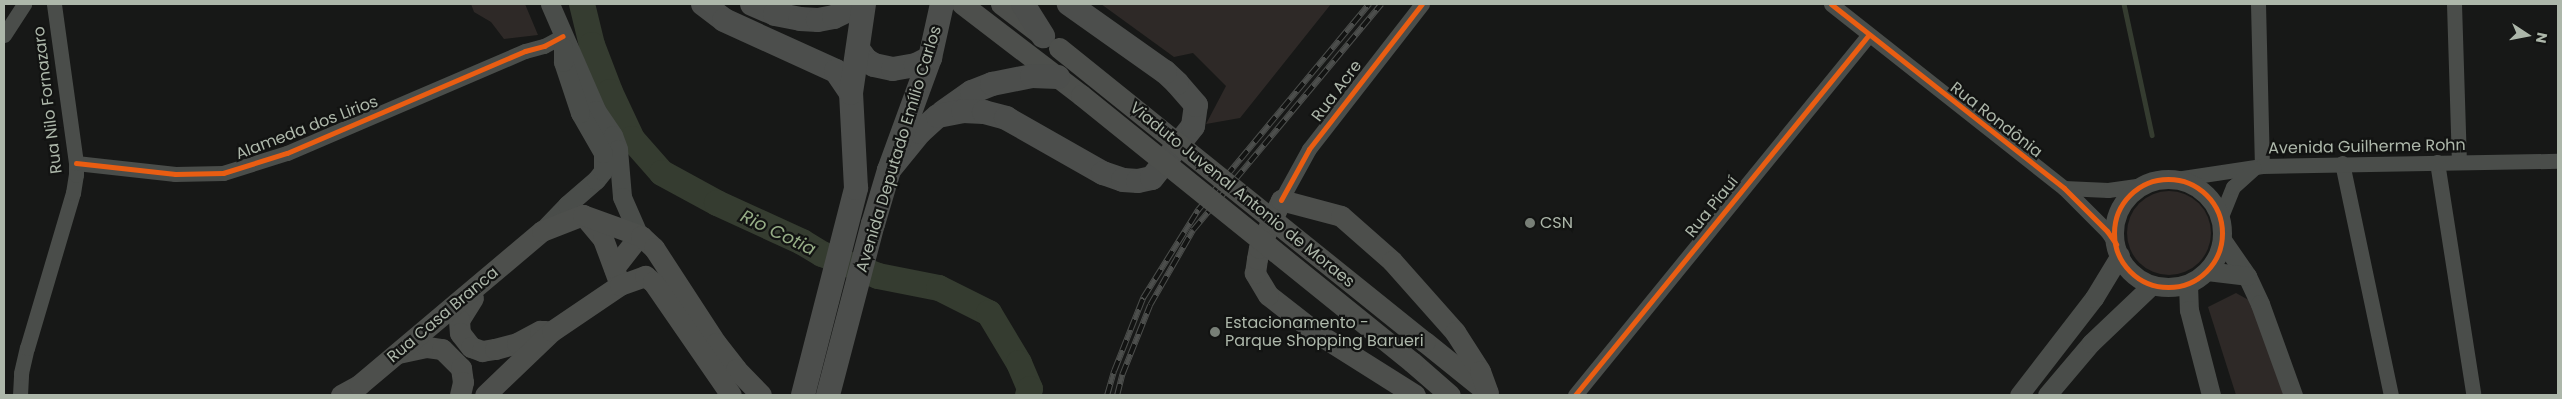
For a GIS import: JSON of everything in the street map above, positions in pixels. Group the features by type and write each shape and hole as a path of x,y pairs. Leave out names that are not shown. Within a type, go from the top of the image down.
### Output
{"main road":[{"path":"703,4 732,24 836,71 851,93"},
{"path":"752,4 775,14 818,20 834,17 863,4"},
{"name":"Avenida Deputado Emílio Carlos","path":"803,395 856,188 851,93 863,4"},
{"name":"Viaduto Juvenal Antonio de Moraes","path":"962,4 1081,95 1412,362 1450,395"},
{"name":"Viaduto Juvenal Antonio de Moraes","path":"1001,4 1051,42 1489,394"},
{"path":"1023,4 1051,42"},
{"path":"938,116 963,111 984,112 998,116 1038,135 1103,173 1123,180 1138,181 1152,178 1194,126 1196,105 1165,72 1069,4"},
{"name":"Avenida Deputado Emílio Carlos","path":"828,395 873,224 889,170 930,58 941,11"},
{"path":"858,49 866,60 883,68 904,68 916,65 930,58"},
{"path":"889,170 920,132 938,116 967,96 992,84 1032,76 1058,77"},
{"path":"1415,395 1318,334 1268,296 1255,273 1257,259 1259,248 1282,200 1341,216 1392,261 1455,332 1480,371 1489,394"},
{"path":"583,214 640,236 654,248 716,343 757,391"},
{"path":"583,214 603,239 617,276"},
{"name":"Rua Casa Branca","path":"341,395 359,385 542,231 583,214"},
{"path":"485,395 552,331 617,276 640,236"},
{"path":"500,266 495,277 468,302 458,320 460,333 471,347 482,351 494,349 517,343 540,331 552,331"},
{"path":"617,276 645,276 653,282 731,395"},
{"path":"397,353 427,347 442,349 461,368 463,382 460,395"}],"street":[{"path":"4,35 24,4"},
{"name":"Rua Nilo Fornazaro","path":"20,395 23,365 73,192 76,163 54,4"},
{"path":"550,4 596,110 613,135 618,148 622,197 640,236"},
{"name":"Rua Acre","path":"1282,200 1292,178 1314,142 1422,4"},
{"name":"Rua Rondônia","path":"1831,4 1869,36 2064,188 2107,231 2118,249"},
{"path":"2220,219 2233,187 2258,167 2258,4"},
{"path":"2454,4 2459,162"},
{"path":"542,231 567,204 603,172 603,154 580,113 562,62 563,36"},
{"name":"Alameda dos Lirios","path":"76,163 176,174 223,173 287,153 525,51 544,46 563,36"},
{"name":"Rua Piauí","path":"1575,395 1869,36"},
{"name":"Avenida Guilherme Rohn","path":"2176,179 2258,167 2342,163 2558,161"},
{"path":"2437,162 2473,392"},
{"path":"2342,163 2390,395"},
{"path":"2159,179 2176,179 2192,184 2204,192 2214,204 2220,219 2222,240 2217,256 2207,271 2188,284 2165,287 2152,285 2138,278 2126,268 2118,249 2115,221 2120,207 2130,194 2144,185 2159,179"},
{"path":"2064,188 2108,190 2144,185"},
{"path":"2222,240 2247,276 2270,329 2293,395"},
{"path":"2019,395 2094,298 2118,249"},
{"path":"2207,271 2247,276"},
{"path":"2188,284 2189,310 2211,395"},
{"path":"2047,395 2091,343 2152,285"}],"shaded area":[{"path":"471,4 525,4 538,35 504,39 491,22 474,12"},
{"path":"1101,4 1331,4 1240,118 1206,124 1226,86 1193,53 1174,57"},
{"path":"2169,191 2192,198 2204,210 2211,233 2204,256 2192,268 2169,275 2146,268 2134,256 2127,233 2134,210 2146,198"},
{"path":"2236,293 2256,304 2288,395 2236,395 2208,307"}],"waterway":[{"name":"Rio Cotia","path":"582,4 592,45 610,92 632,139 662,173 717,203 802,242 822,254 878,276 939,288 989,313 1019,363 1030,389 1028,395"},
{"path":"2124,4 2152,135"}],"railway":[{"path":"1107,395 1114,371 1143,298 1198,210 1369,4"},
{"path":"1117,395 1122,375 1150,305 1193,230 1381,4"}],"cycle path":[{"path":"1281,200 1309,149 1422,4"},
{"path":"1831,4 2064,188 2107,231 2116,244"},
{"path":"1575,395 1869,35"},
{"path":"76,163 175,174 223,173 287,153 525,51 544,46 563,36"},
{"path":"2168,179 2189,183 2206,195 2218,212 2222,233 2218,254 2206,271 2189,283 2168,287 2147,283 2130,271 2118,254 2114,233 2118,212 2130,195 2147,183 2168,179"}],"place":[{"name":"CSN","path":"1530,223"},
{"name":"Estacionamento - Parque Shopping Barueri","path":"1215,332"}]}
